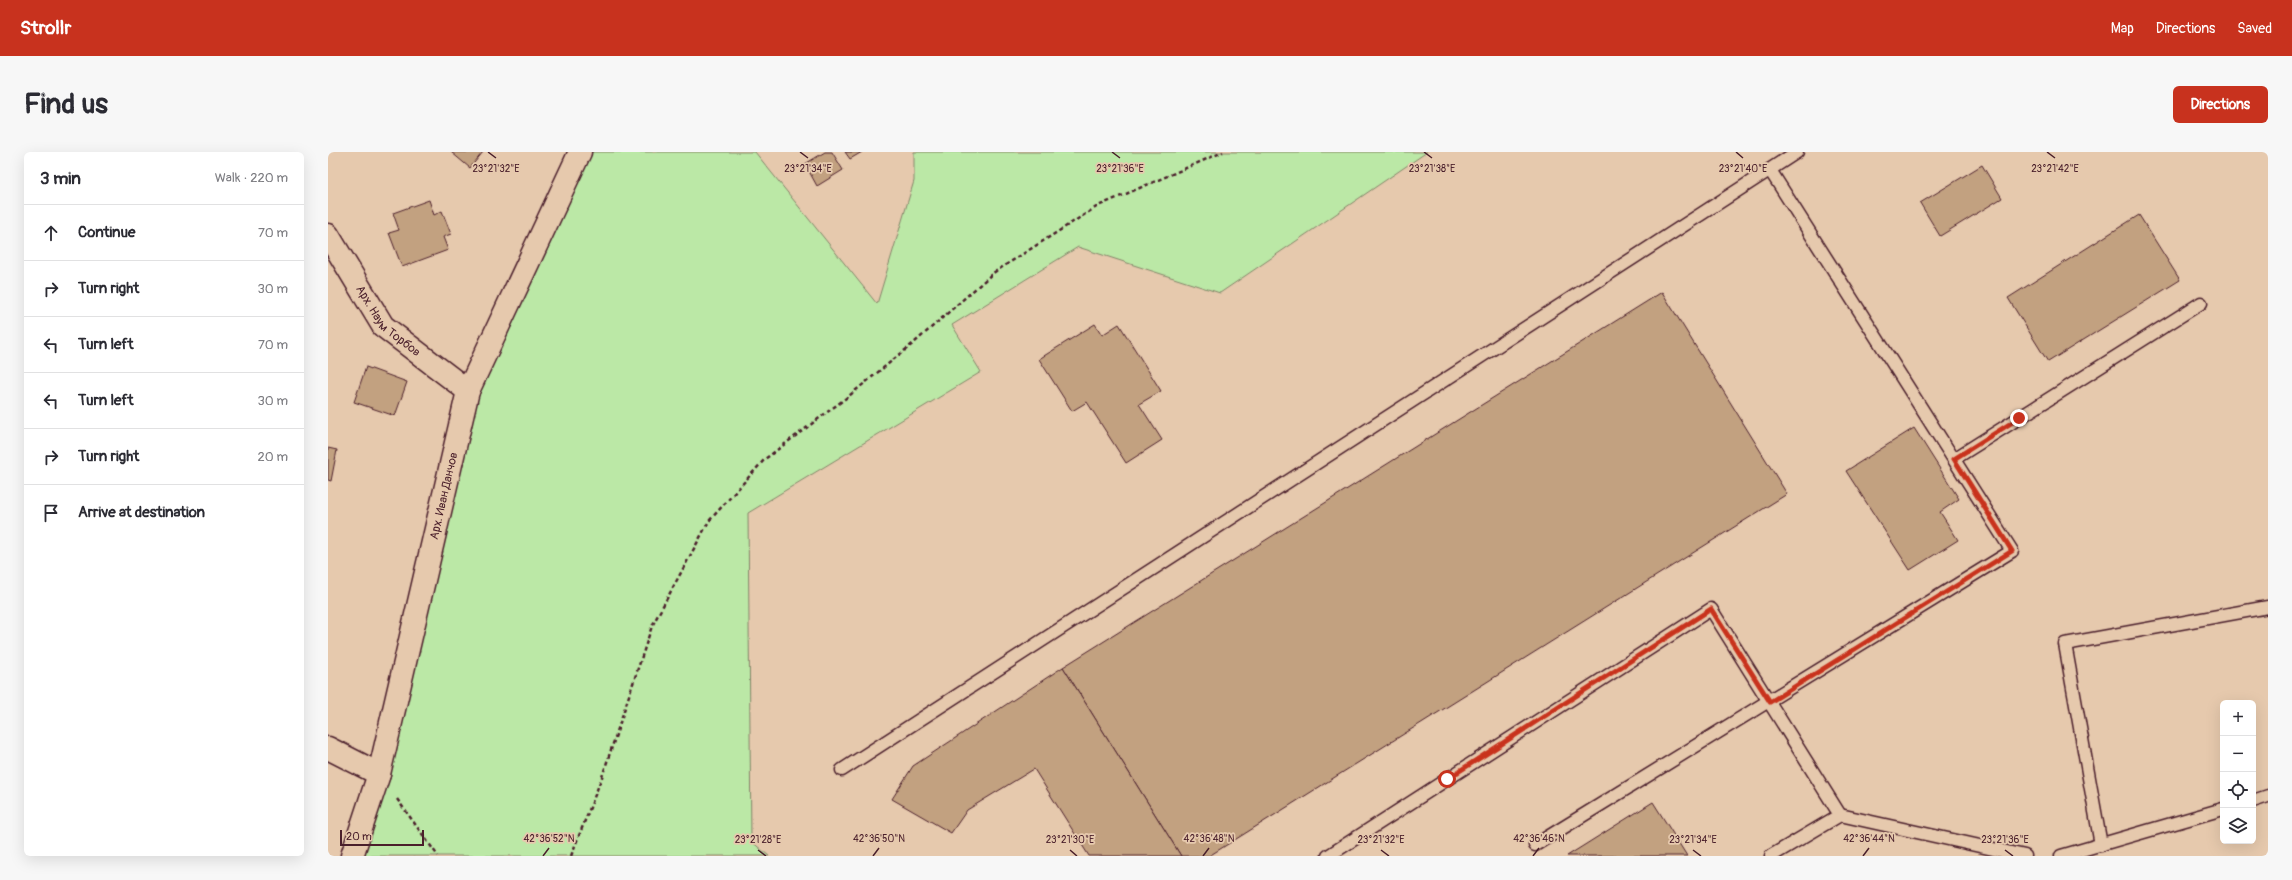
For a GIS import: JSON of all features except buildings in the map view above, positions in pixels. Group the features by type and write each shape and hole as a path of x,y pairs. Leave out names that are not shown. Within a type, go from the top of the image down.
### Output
{"street":[{"name":"Арх. Иван Данчов","path":"352,856 379,774 468,391 580,152"},
{"name":"Арх. Наум Торбов","path":"328,234 383,326 468,391"},
{"path":"328,748 379,774"}],"lane":[{"path":"842,770 1797,152"},
{"path":"1535,845 1770,702 2012,551 1770,170"},
{"path":"1954,459 2201,303"},
{"path":"2101,845 2064,644 2268,607"},
{"path":"1328,856 1711,609 1840,815"},
{"path":"2256,800 2268,796"},
{"path":"2061,856 2220,811"},
{"path":"1771,856 1840,815 2025,856"}],"path":[{"path":"571,856 602,777 652,626 709,521 765,459 850,395 915,342 993,273 1098,206 1223,152"},
{"path":"379,774 438,856"}],"green space":[{"path":"580,152 755,152 877,304 914,181 914,152 1427,152 1220,293 1078,247 952,325 981,372 748,513 751,841 769,856 352,856 468,391"}],"route":[{"path":"1447,779 1711,609 1770,702 2012,551 1954,459 2019,418"}]}
